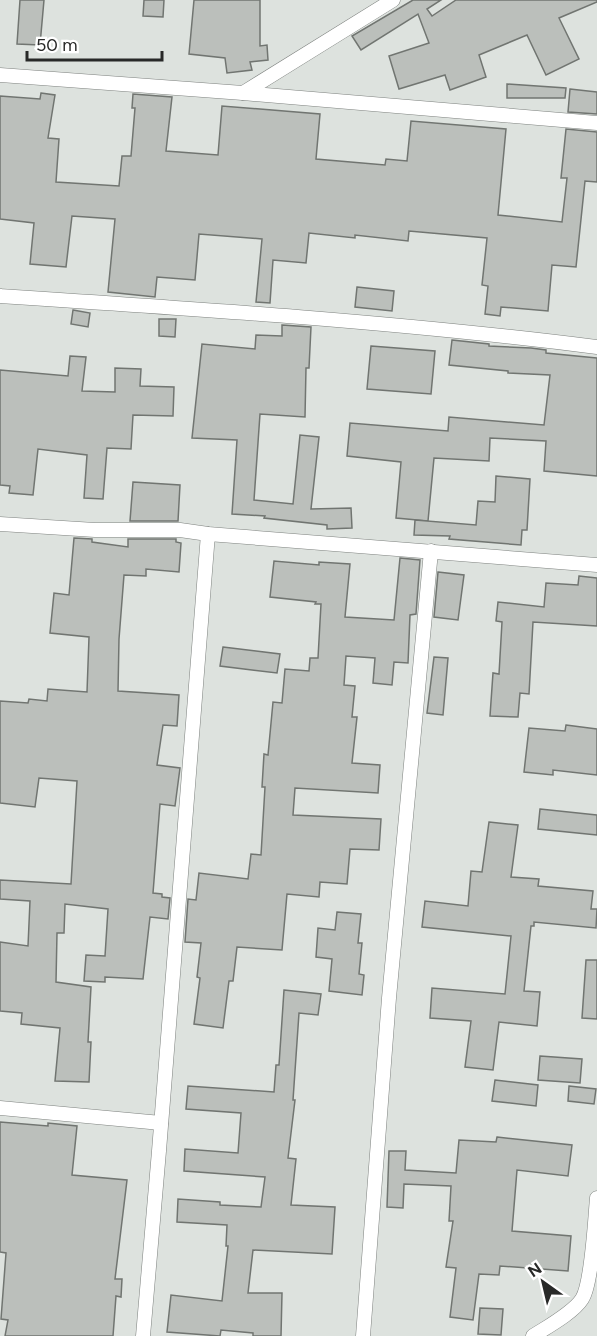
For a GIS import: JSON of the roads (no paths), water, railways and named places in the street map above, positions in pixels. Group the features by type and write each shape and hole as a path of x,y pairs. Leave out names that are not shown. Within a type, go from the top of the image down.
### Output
{"street":[{"path":"243,93 393,0"},
{"path":"0,75 597,123"},
{"path":"0,296 353,321 471,331 597,346"},
{"path":"0,524 95,530 180,530 597,565"},
{"path":"142,1336 208,534"},
{"path":"363,1336 389,998 431,551"},
{"path":"0,1108 161,1123"},
{"path":"533,1336 573,1309 582,1299 588,1282 597,1197"}]}
